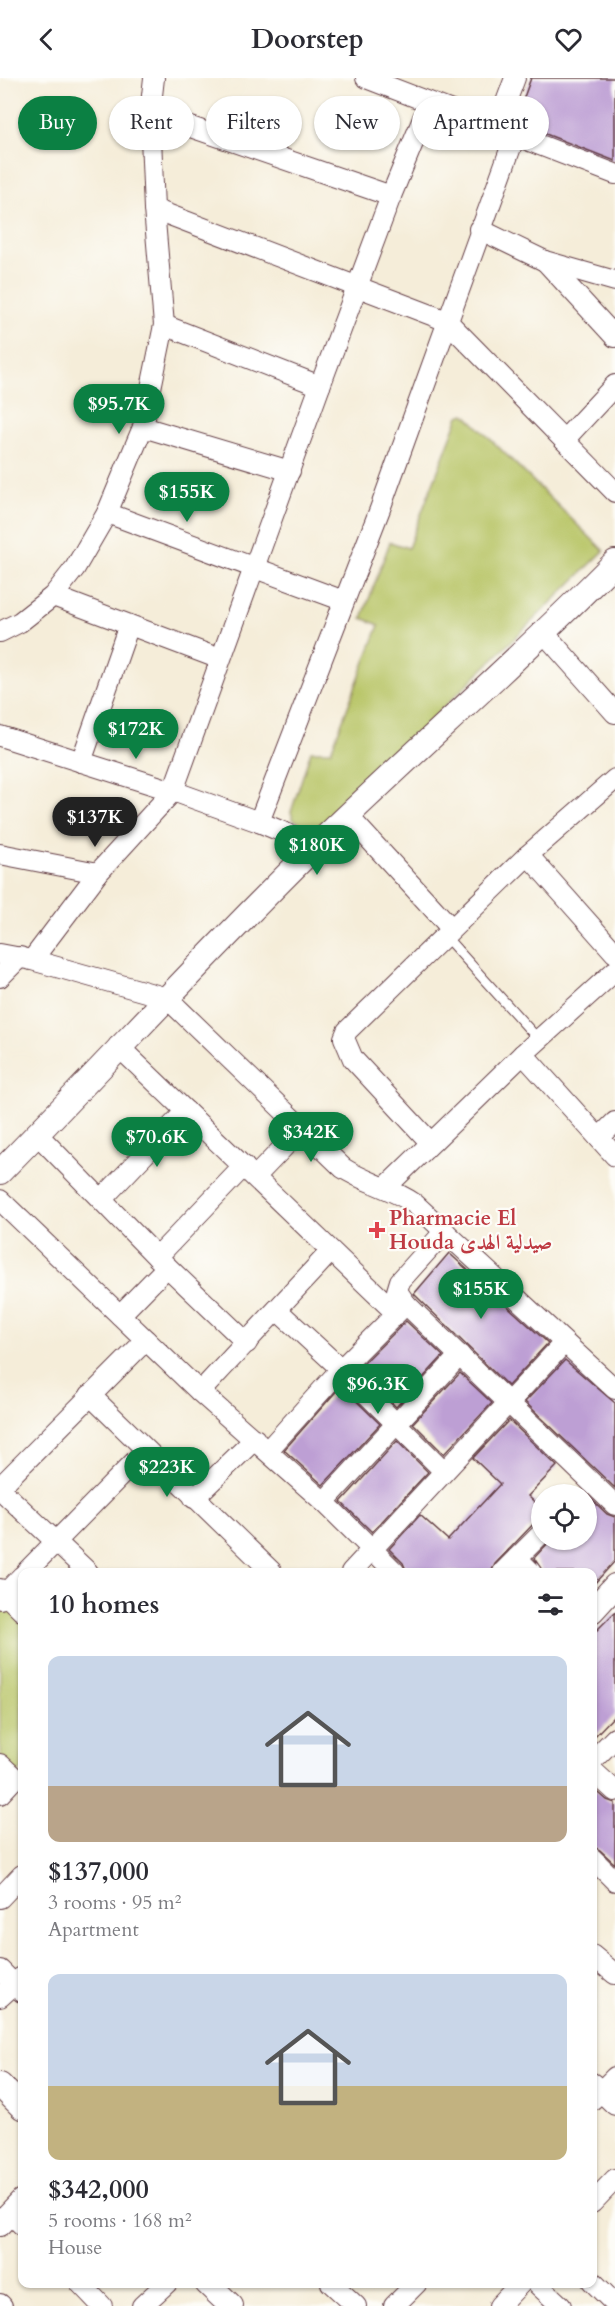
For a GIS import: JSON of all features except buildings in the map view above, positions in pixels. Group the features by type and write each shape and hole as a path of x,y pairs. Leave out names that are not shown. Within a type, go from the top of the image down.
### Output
{"street":[{"path":"152,96 154,78"},
{"path":"366,78 387,82 414,96"},
{"path":"508,96 515,78"},
{"path":"194,128 391,196"},
{"path":"0,977 26,958 98,873 173,791 320,386 412,145"},
{"path":"549,149 615,174"},
{"path":"0,632 20,622 53,596 92,543 143,427 164,325 152,150"},
{"path":"259,822 344,601 510,150"},
{"path":"154,209 358,285 447,321 615,492"},
{"path":"479,229 545,261 615,281"},
{"path":"545,261 615,337"},
{"path":"164,325 320,386"},
{"path":"564,440 615,385"},
{"path":"143,427 290,471"},
{"path":"107,513 344,601"},
{"path":"0,1172 118,1046 316,846 545,634 615,562"},
{"path":"53,596 220,659"},
{"path":"81,762 129,625"},
{"path":"545,634 615,713"},
{"path":"0,736 173,791 259,822 316,846"},
{"path":"430,1142 353,1059 344,1038 354,1022 448,931 528,855 615,779"},
{"path":"348,816 448,931"},
{"path":"0,854 98,873"},
{"path":"528,855 615,953"},
{"path":"0,954 26,958 167,998 343,1168 360,1179 386,1187 415,1204 615,1389"},
{"path":"386,1187 523,1054 615,971"},
{"path":"118,1046 331,1251 460,1354 510,1402 582,1484"},
{"path":"523,1054 615,1156"},
{"path":"102,1199 186,1111"},
{"path":"599,1138 615,1122"},
{"path":"120,1315 162,1262 250,1171 301,1129"},
{"path":"37,1134 162,1262 247,1343"},
{"path":"0,1200 200,1392 324,1502 391,1568"},
{"path":"401,1309 398,1293 400,1281 445,1231"},
{"path":"200,1392 331,1251"},
{"path":"194,1498 261,1445 401,1309"},
{"path":"277,1310 341,1369 444,1471"},
{"path":"84,1568 0,1488 146,1340"},
{"path":"355,1568 564,1343"},
{"path":"324,1502 460,1354"},
{"path":"90,1395 268,1568"},
{"path":"30,1568 145,1451"},
{"path":"597,1495 615,1505"},
{"path":"510,1565 531,1544"},
{"path":"18,1580 2,1594 18,1608"},
{"path":"597,1606 615,1586"},
{"path":"597,1756 615,1738"},
{"path":"0,1764 18,1777"},
{"path":"597,1775 615,1791"},
{"path":"0,1794 18,1780"},
{"path":"597,1863 615,1881"},
{"path":"0,1898 18,1879"},
{"path":"597,1959 615,1974"},
{"path":"0,1970 18,1983"},
{"path":"0,1998 18,1985"},
{"path":"597,2090 615,2077"},
{"path":"0,2085 18,2103"},
{"path":"597,2092 615,2105"},
{"path":"597,2199 612,2188"},
{"path":"597,2286 615,2304"},
{"path":"85,2288 102,2306"},
{"path":"142,2306 162,2288"},
{"path":"212,2288 231,2306"},
{"path":"336,2288 356,2306"},
{"path":"394,2306 412,2288"},
{"path":"499,2306 516,2288"},
{"path":"541,2288 561,2306"}],"lane":[{"path":"448,931 539,1040"}],"green space":[{"path":"465,414 604,551 324,824 310,830 293,819 291,812 311,751 331,751 379,625 362,618 390,542 408,548 459,416"},
{"path":"18,1591 18,1773 0,1793 0,1610"}],"place":[{"name":"Pharmacie El Houda صيدلية الهدى","path":"377,1230"}]}
